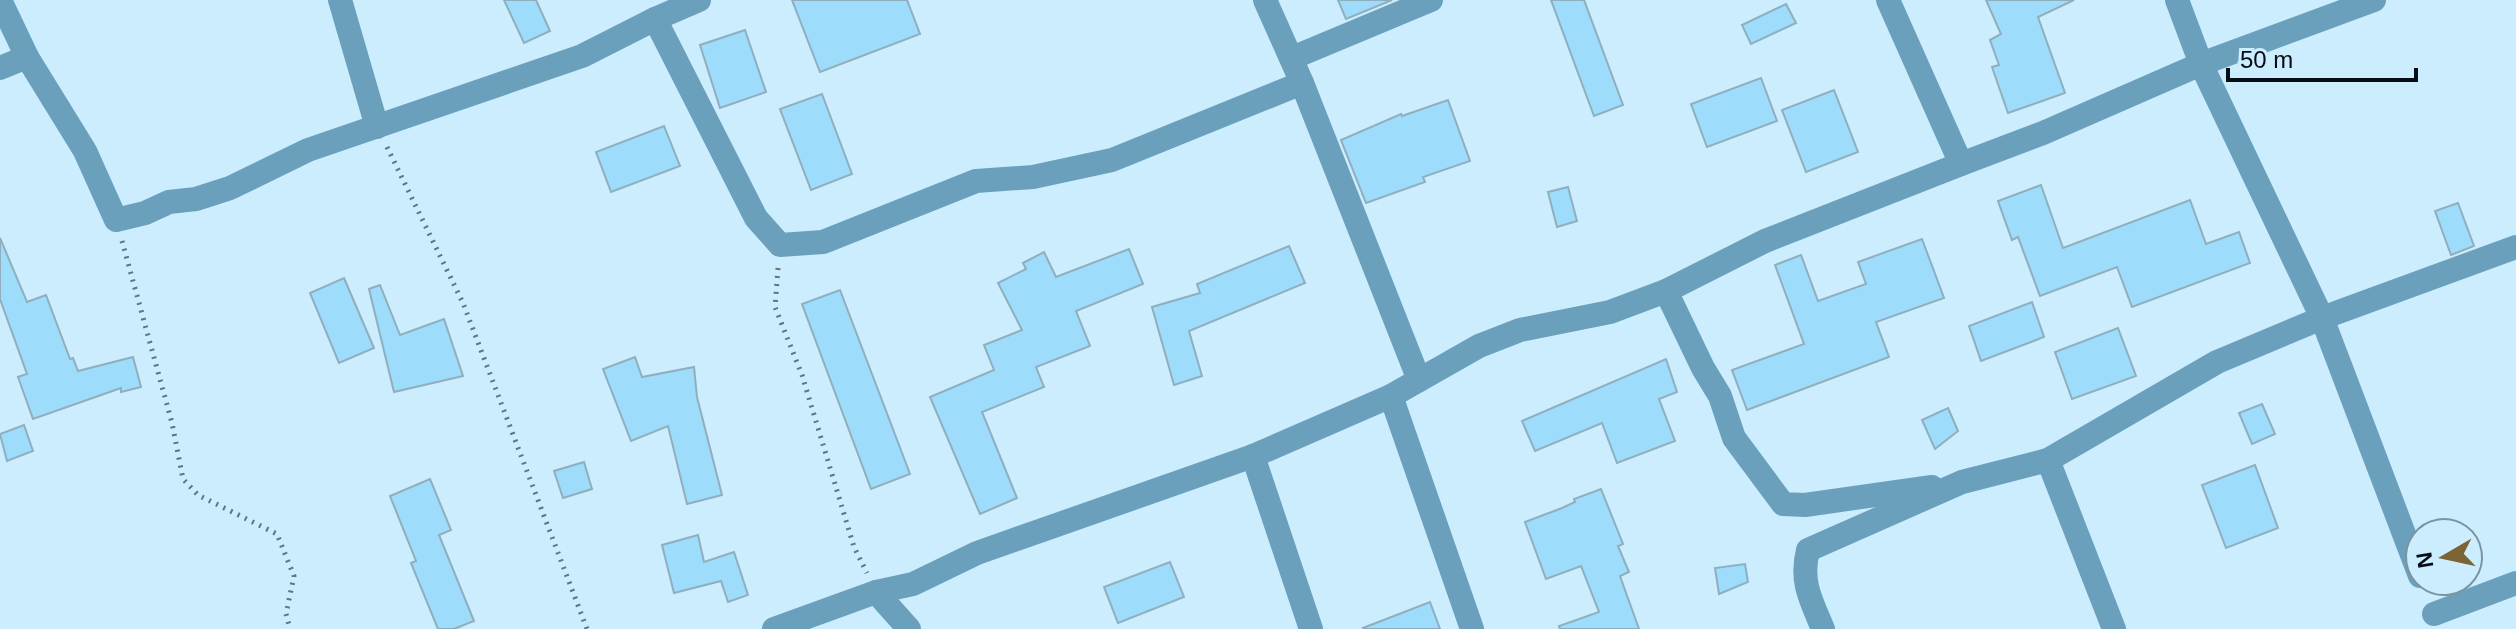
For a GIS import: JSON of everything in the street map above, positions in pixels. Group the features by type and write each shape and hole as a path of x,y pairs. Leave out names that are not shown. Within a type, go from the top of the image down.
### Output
{"street":[{"path":"0,0 27,57 85,151 116,220 145,213 169,202 196,199 230,188 308,150 582,56 699,0"},
{"path":"340,0 377,127"},
{"path":"1265,0 1292,58 1419,380"},
{"path":"1292,58 1431,0"},
{"path":"1888,0 1961,164"},
{"path":"2177,0 2201,64 2322,318 2404,534"},
{"path":"774,629 876,592 913,584 977,553 1253,456 1391,396 1479,346 1520,330 1610,312 1666,291 1765,241 2043,133 2201,64 2374,0"},
{"path":"655,19 756,218 780,245 823,242 976,181 1033,177 1112,160 1302,83"},
{"path":"0,68 27,57"},
{"path":"1666,291 1720,396 1734,438 1783,504 1805,505 1962,482 2048,460 2217,362 2322,318 2516,247"},
{"path":"1391,396 1472,629"},
{"path":"1253,456 1311,629"},
{"path":"2048,460 2114,629"},
{"path":"1823,629 1808,592 1803,569 1808,550 1962,482"},
{"path":"2428,597 2437,622 2516,583"},
{"path":"876,592 909,629"}],"path":[{"path":"377,127 463,303 587,629"},
{"path":"116,220 172,423 183,479 198,495 277,534 294,576 286,614 290,629"},
{"path":"780,245 775,307 802,375 854,547 876,592"}],"building":[{"path":"504,0 536,0 550,31 524,43"},
{"path":"792,0 907,0 920,34 820,72"},
{"path":"1338,0 1392,0 1346,19"},
{"path":"1551,0 1584,0 1623,105 1594,116"},
{"path":"1986,0 2074,0 2038,17 2065,93 2008,113 1992,67 1999,65 1990,40 2001,34"},
{"path":"1786,4 1796,23 1751,44 1742,25"},
{"path":"745,30 766,92 720,108 700,45"},
{"path":"1761,78 1777,121 1707,147 1691,104"},
{"path":"1834,90 1858,152 1806,172 1782,110"},
{"path":"822,94 852,174 811,190 780,109"},
{"path":"1448,100 1470,161 1423,177 1425,182 1366,203 1341,140 1401,114"},
{"path":"664,126 680,166 611,192 596,152"},
{"path":"2041,185 2063,248 2190,200 2206,244 2239,232 2250,263 2132,307 2117,267 2040,296 2018,237 2012,240 1998,201"},
{"path":"1568,187 1577,221 1557,227 1548,192"},
{"path":"2458,203 2474,246 2451,255 2435,211"},
{"path":"0,238 27,302 46,295 70,359 73,358 78,371 133,357 141,387 121,392 121,388 33,419 18,377 27,374 0,299"},
{"path":"1922,239 1944,298 1876,322 1889,357 1747,410 1732,370 1804,344 1775,265 1801,255 1818,301 1866,284 1858,262"},
{"path":"1289,246 1305,283 1189,331 1202,376 1174,385 1152,307 1200,293 1197,284"},
{"path":"1129,249 1143,284 1076,311 1090,346 1036,367 1044,387 982,412 1017,498 980,514 930,397 994,370 984,345 1022,330 998,283 1026,269 1023,263 1044,252 1056,277"},
{"path":"344,278 374,348 339,363 310,293"},
{"path":"380,285 400,335 444,319 463,376 394,392 369,289"},
{"path":"840,290 910,474 871,489 802,304"},
{"path":"2032,302 2044,337 1981,361 1969,326"},
{"path":"2118,328 2136,376 2072,399 2055,352"},
{"path":"635,357 642,377 694,367 697,397 722,495 687,504 668,426 631,441 603,369"},
{"path":"1666,359 1677,392 1659,399 1675,441 1617,463 1602,423 1535,451 1522,421"},
{"path":"2262,404 2275,434 2252,444 2239,413"},
{"path":"1948,408 1958,431 1935,449 1922,420"},
{"path":"24,425 33,451 7,461 0,434"},
{"path":"584,462 592,489 563,498 554,471"},
{"path":"2255,465 2278,528 2226,548 2202,485"},
{"path":"430,479 451,530 439,535 474,621 454,629 438,629 411,563 416,561 390,496"},
{"path":"1601,489 1623,544 1618,546 1629,572 1620,576 1639,629 1560,629 1559,626 1599,612 1581,566 1546,579 1525,522"},
{"path":"698,535 704,562 734,552 748,595 728,602 721,581 674,593 662,545"},
{"path":"1170,562 1184,597 1118,623 1104,587"},
{"path":"1745,564 1748,582 1719,594 1715,568"},
{"path":"1430,602 1440,629 1363,628"}]}
